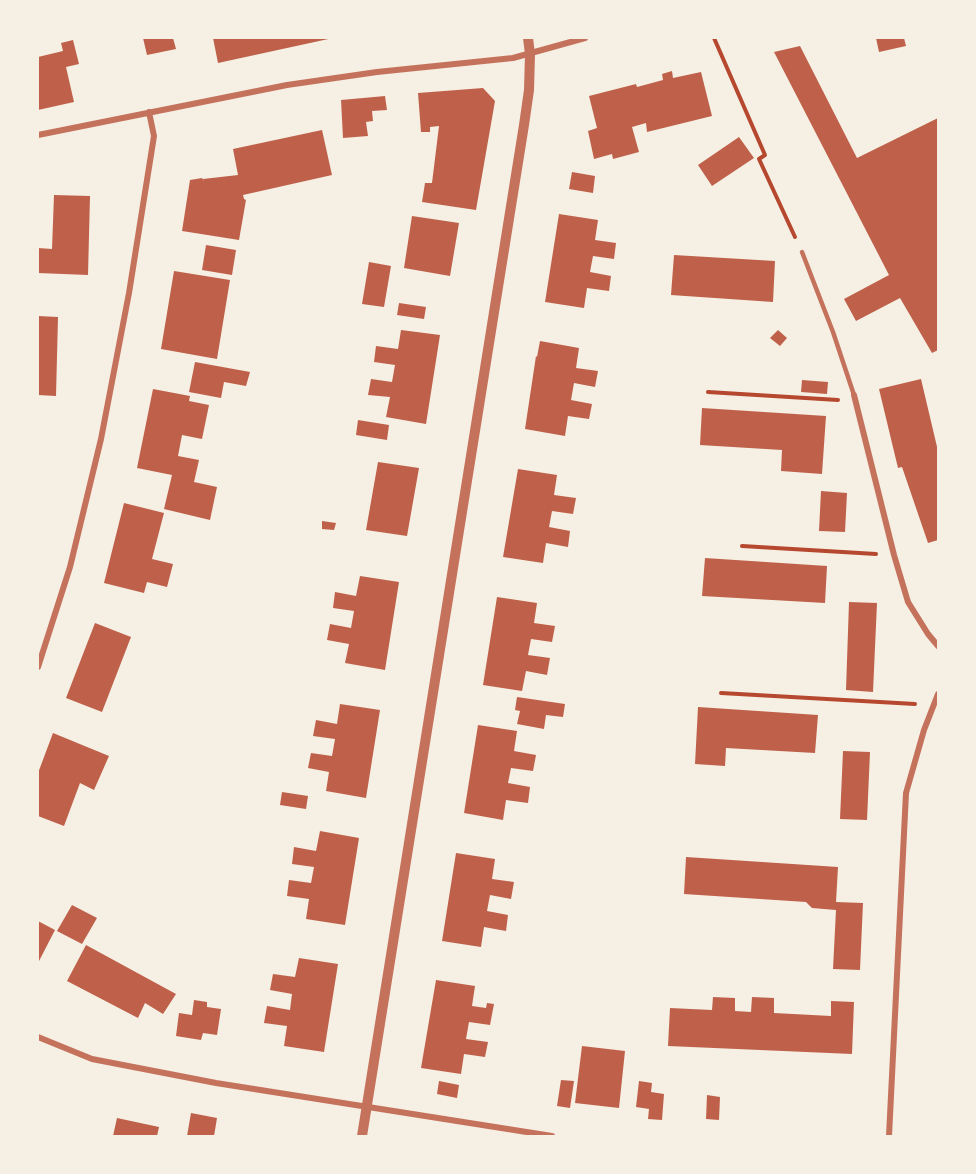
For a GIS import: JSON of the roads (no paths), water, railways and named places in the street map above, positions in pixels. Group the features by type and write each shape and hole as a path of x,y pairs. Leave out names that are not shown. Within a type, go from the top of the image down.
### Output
{"street":[{"path":"362,1137 524,124 529,90 528,38"},
{"path":"38,135 287,85 396,70 494,61 530,54 585,38"},
{"path":"38,667 70,567 101,439 129,293 154,136 149,112"},
{"path":"855,398 908,602 928,634 939,646"},
{"path":"889,1137 906,793 924,730 939,694"},
{"path":"38,1037 92,1059 216,1083 552,1137"}],"lane":[{"path":"802,252 833,332 855,398"}]}
